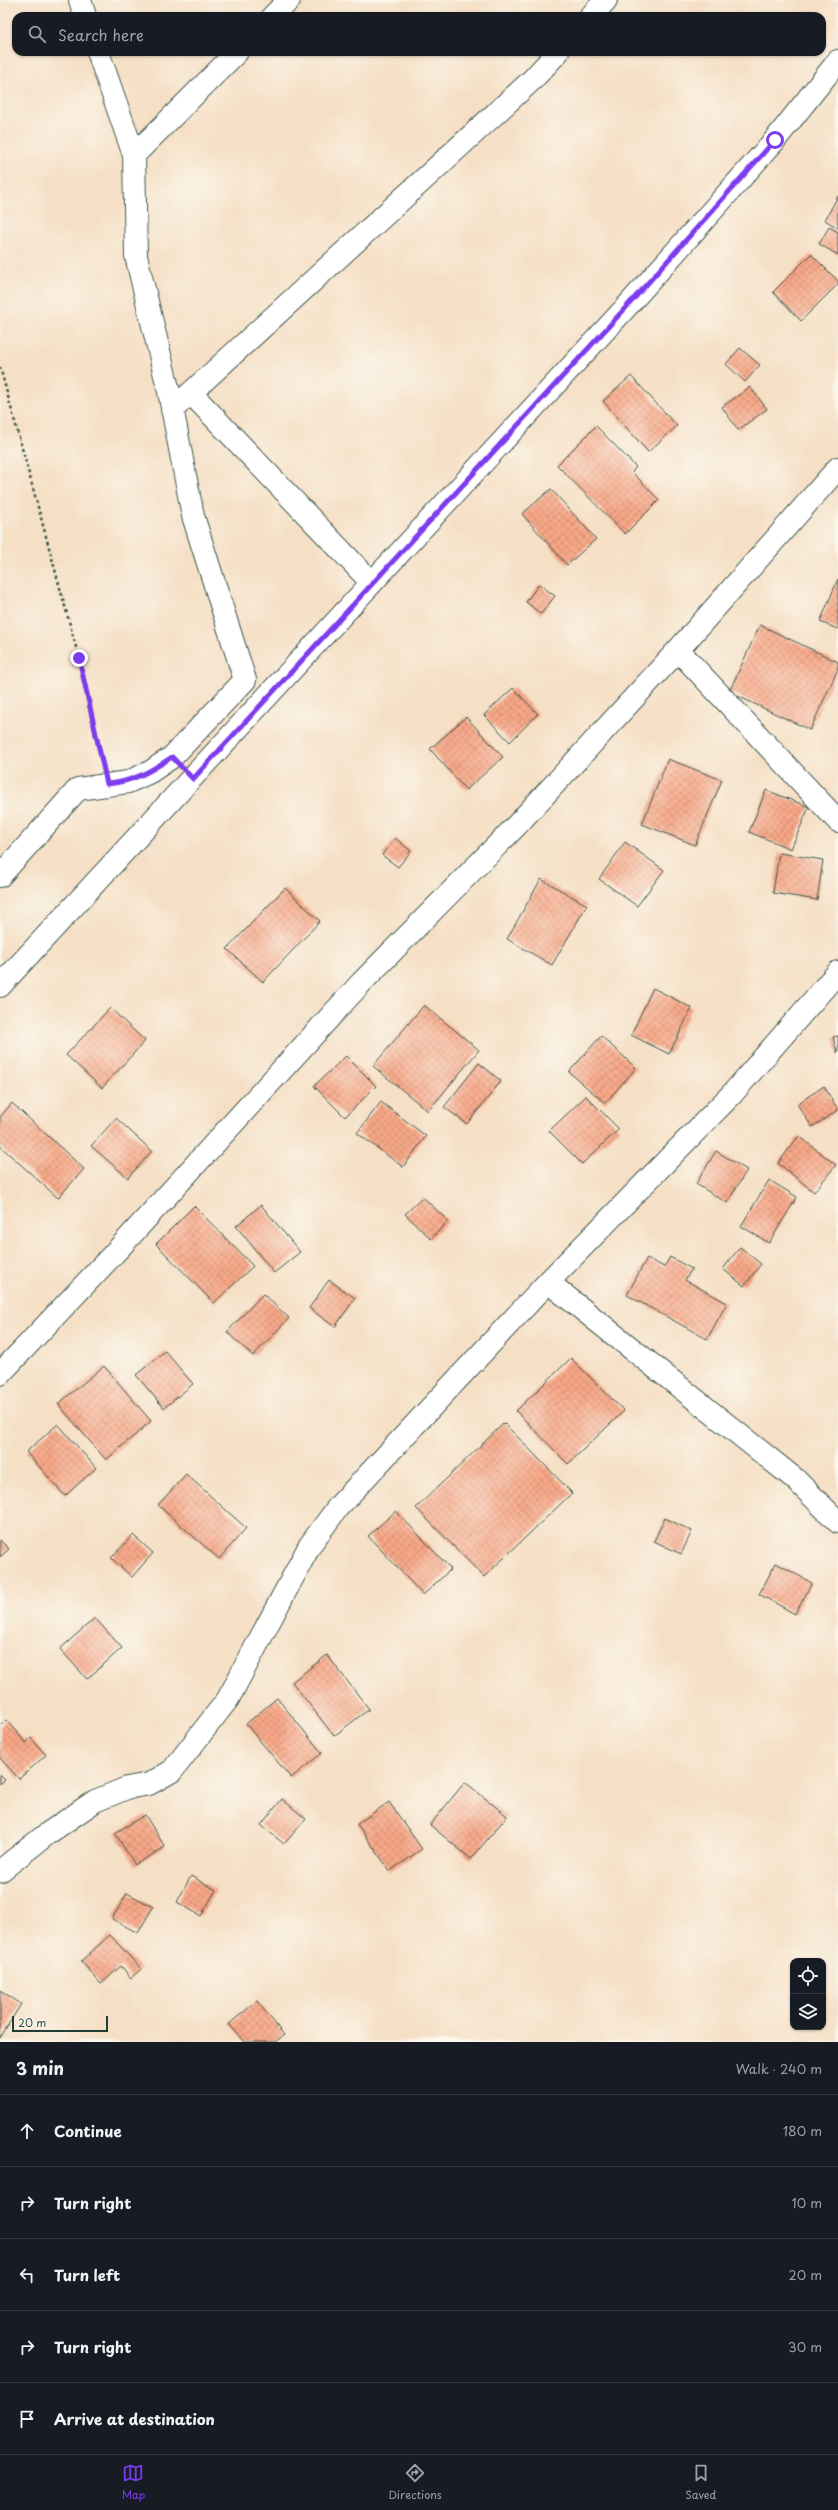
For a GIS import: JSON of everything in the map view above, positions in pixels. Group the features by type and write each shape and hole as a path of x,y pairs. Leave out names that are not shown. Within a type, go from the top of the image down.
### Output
{"street":[{"path":"80,0 84,12"},
{"path":"595,12 606,0"},
{"path":"0,876 78,789 128,782 150,772 172,757 245,680 192,516 172,410 136,256 134,155 99,56"},
{"path":"134,155 233,56"},
{"path":"172,410 532,80 554,56"},
{"path":"0,986 193,779 640,291 775,140 838,61"},
{"path":"191,393 372,584"},
{"path":"0,1374 122,1245 361,983 515,827 678,650 838,468"},
{"path":"678,650 838,820"},
{"path":"172,757 193,779"},
{"path":"0,1872 47,1834 95,1801 127,1788 149,1784 172,1772 228,1699 310,1545 338,1507 548,1282 732,1094 838,972"},
{"path":"548,1282 795,1479 838,1522"}],"path":[{"path":"0,367 79,658 107,784 116,783"}],"building":[{"path":"838,196 838,228 825,220"},
{"path":"829,227 838,232 838,255 819,244"},
{"path":"811,254 838,281 838,284 801,321 773,292"},
{"path":"740,348 760,365 745,382 726,364"},
{"path":"631,376 677,426 648,452 603,401"},
{"path":"750,387 767,409 738,430 722,407"},
{"path":"596,426 636,467 632,472 659,500 625,534 557,465"},
{"path":"551,489 596,539 567,565 522,514"},
{"path":"838,579 838,629 820,622"},
{"path":"539,584 555,596 541,614 526,602"},
{"path":"760,625 838,662 838,669 810,730 729,692"},
{"path":"513,688 538,714 510,742 484,715"},
{"path":"466,717 503,757 466,790 430,749"},
{"path":"668,759 722,780 695,845 642,824"},
{"path":"766,790 809,807 791,849 749,832"},
{"path":"395,838 411,851 398,867 382,855"},
{"path":"625,842 664,870 637,906 599,879"},
{"path":"779,853 823,860 817,900 773,893"},
{"path":"541,879 587,905 552,965 507,939"},
{"path":"285,888 320,921 263,982 227,949"},
{"path":"653,988 692,1008 669,1054 631,1035"},
{"path":"424,1005 479,1050 428,1111 373,1066"},
{"path":"110,1008 145,1041 102,1088 66,1055"},
{"path":"601,1036 636,1068 605,1103 569,1072"},
{"path":"838,1036 838,1053 837,1053 833,1037"},
{"path":"346,1056 376,1086 345,1117 314,1086"},
{"path":"479,1063 501,1081 467,1124 444,1107"},
{"path":"824,1086 838,1110 812,1127 797,1104"},
{"path":"586,1096 619,1129 582,1164 549,1131"},
{"path":"381,1102 426,1136 403,1167 357,1133"},
{"path":"12,1103 84,1169 58,1198 0,1146 0,1117"},
{"path":"116,1118 152,1151 128,1178 91,1146"},
{"path":"799,1136 836,1165 814,1192 778,1163"},
{"path":"716,1151 747,1170 727,1203 696,1184"},
{"path":"769,1180 797,1197 769,1243 741,1226"},
{"path":"423,1197 448,1221 431,1239 405,1214"},
{"path":"261,1205 300,1252 274,1273 236,1226"},
{"path":"194,1206 253,1266 214,1303 156,1244"},
{"path":"740,1247 761,1264 744,1286 723,1269"},
{"path":"670,1257 692,1269 685,1280 727,1303 707,1339 627,1295 647,1258 664,1267"},
{"path":"329,1280 355,1298 335,1327 309,1308"},
{"path":"263,1294 289,1318 253,1356 227,1332"},
{"path":"165,1351 193,1384 164,1408 136,1375"},
{"path":"571,1358 624,1411 568,1464 516,1411"},
{"path":"104,1366 151,1421 106,1460 58,1404"},
{"path":"504,1423 572,1493 484,1577 416,1508"},
{"path":"58,1424 96,1468 65,1496 26,1452"},
{"path":"186,1474 246,1528 219,1559 158,1505"},
{"path":"396,1511 451,1569 423,1595 368,1536"},
{"path":"665,1518 692,1531 681,1554 654,1541"},
{"path":"133,1535 153,1553 132,1577 111,1558"},
{"path":"0,1540 9,1549 0,1557"},
{"path":"776,1563 812,1583 795,1614 759,1594"},
{"path":"95,1618 122,1648 87,1679 60,1649"},
{"path":"327,1655 369,1709 334,1736 292,1682"},
{"path":"277,1698 322,1753 291,1778 246,1724"},
{"path":"6,1720 26,1743 31,1738 46,1755 19,1779 0,1758 0,1726"},
{"path":"0,1775 5,1780 0,1784"},
{"path":"465,1782 507,1816 471,1859 430,1825"},
{"path":"282,1799 306,1819 284,1844 261,1825"},
{"path":"389,1802 422,1849 390,1871 357,1824"},
{"path":"145,1815 165,1847 135,1865 115,1833"},
{"path":"191,1876 216,1890 201,1916 177,1902"},
{"path":"127,1893 153,1907 138,1933 112,1919"},
{"path":"110,1935 141,1969 131,1978 121,1966 101,1984 81,1961"},
{"path":"0,1990 21,2004 0,2038"},
{"path":"257,2001 284,2035 275,2042 244,2042 229,2024"}],"route":[{"path":"79,658 107,784 128,782 150,772 172,757 193,779 630,303 775,140"}]}
